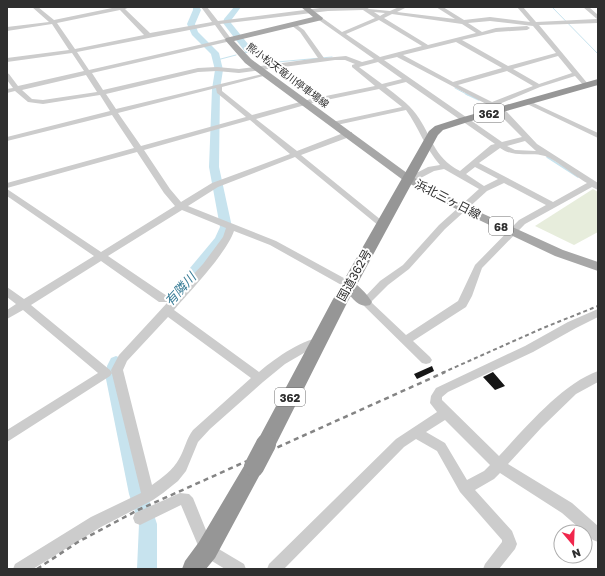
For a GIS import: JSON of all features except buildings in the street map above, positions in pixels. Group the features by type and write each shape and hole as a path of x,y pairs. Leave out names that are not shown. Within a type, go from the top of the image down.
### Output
{"highway":[{"name":"国道362号","path":"193,569 207,550 254,467 349,285 382,224 409,179 433,133 439,128 464,120 495,107 527,102 598,82"}],"main road":[{"path":"306,9 323,17"},
{"name":"熊小松天竜川停車場線","path":"323,17 229,40 240,54 265,74 409,179"},
{"name":"浜北三ヶ日線","path":"409,179 462,208 559,253 598,267"},
{"path":"349,285 366,302"}],"street":[{"path":"35,7 54,22 167,191 180,206 273,243 349,285"},
{"path":"7,29 54,22 123,7 148,35"},
{"path":"7,91 229,40 204,7"},
{"path":"7,60 73,51 192,27 306,9 372,7"},
{"path":"342,34 404,7"},
{"path":"439,7 482,34"},
{"path":"520,7 586,85"},
{"path":"586,7 598,18"},
{"path":"363,8 427,47"},
{"path":"333,15 363,8 462,22 490,19 535,25"},
{"path":"323,17 342,34 511,152 548,154"},
{"path":"484,189 461,174 445,166 430,148 428,140 408,108 354,66 496,30 567,22 598,21"},
{"path":"294,25 302,31 322,59"},
{"path":"458,40 538,86"},
{"path":"397,54 495,107 534,146 592,185 522,222 478,267 467,296 462,304 406,340"},
{"path":"453,84 559,54"},
{"path":"7,75 17,89 30,101 36,102 101,93 198,70 239,70 322,59 346,58 361,64"},
{"path":"7,139 265,74"},
{"path":"495,107 538,86 576,74"},
{"path":"7,186 139,148 306,103 407,80"},
{"path":"219,86 219,92 382,224"},
{"path":"527,102 598,136"},
{"path":"335,124 408,108"},
{"path":"7,315 217,184 348,134"},
{"path":"461,174 494,147 527,138"},
{"path":"475,164 553,205"},
{"path":"409,179 431,169 445,166"},
{"path":"426,360 366,302 384,283 406,267 442,227 462,208 484,189 505,179"},
{"path":"7,192 163,299"},
{"path":"7,437 111,371 167,311 227,238 228,225"},
{"path":"7,290 111,371 148,496"},
{"path":"167,311 259,378"},
{"path":"598,312 529,349 444,389 437,394 436,403 499,465 567,508 598,535"},
{"path":"20,569 72,536 148,496 170,480 180,470 186,460 189,447 195,437 274,365 309,345 319,342"},
{"path":"465,488 489,475 538,423 572,391 598,376"},
{"path":"274,569 400,443 446,413"},
{"path":"416,433 441,447 465,488 507,536 510,544 490,569"},
{"path":"145,515 180,499 184,499 188,503 207,550 239,569"}],"green space":[{"path":"593,189 598,192 598,232 574,245 535,226"}],"waterway":[{"name":"有隣川","path":"175,295 220,240 226,227 214,167 216,89 219,70 215,53 195,33 191,24 197,10 196,7"},
{"path":"238,7 228,19 227,23 238,37"},
{"path":"552,7 598,54"},
{"path":"240,39 249,51"},
{"path":"243,53 249,51 277,62 332,57"},
{"path":"217,60 236,55"},
{"path":"455,88 467,94"},
{"path":"467,94 479,100"},
{"path":"547,157 578,177"},
{"name":"有隣川","path":"116,362 114,366 113,379 138,494 148,524 147,569"}],"railway":[{"path":"442,373 543,328 598,306"},
{"path":"37,569 78,542 138,510 445,372"}]}
